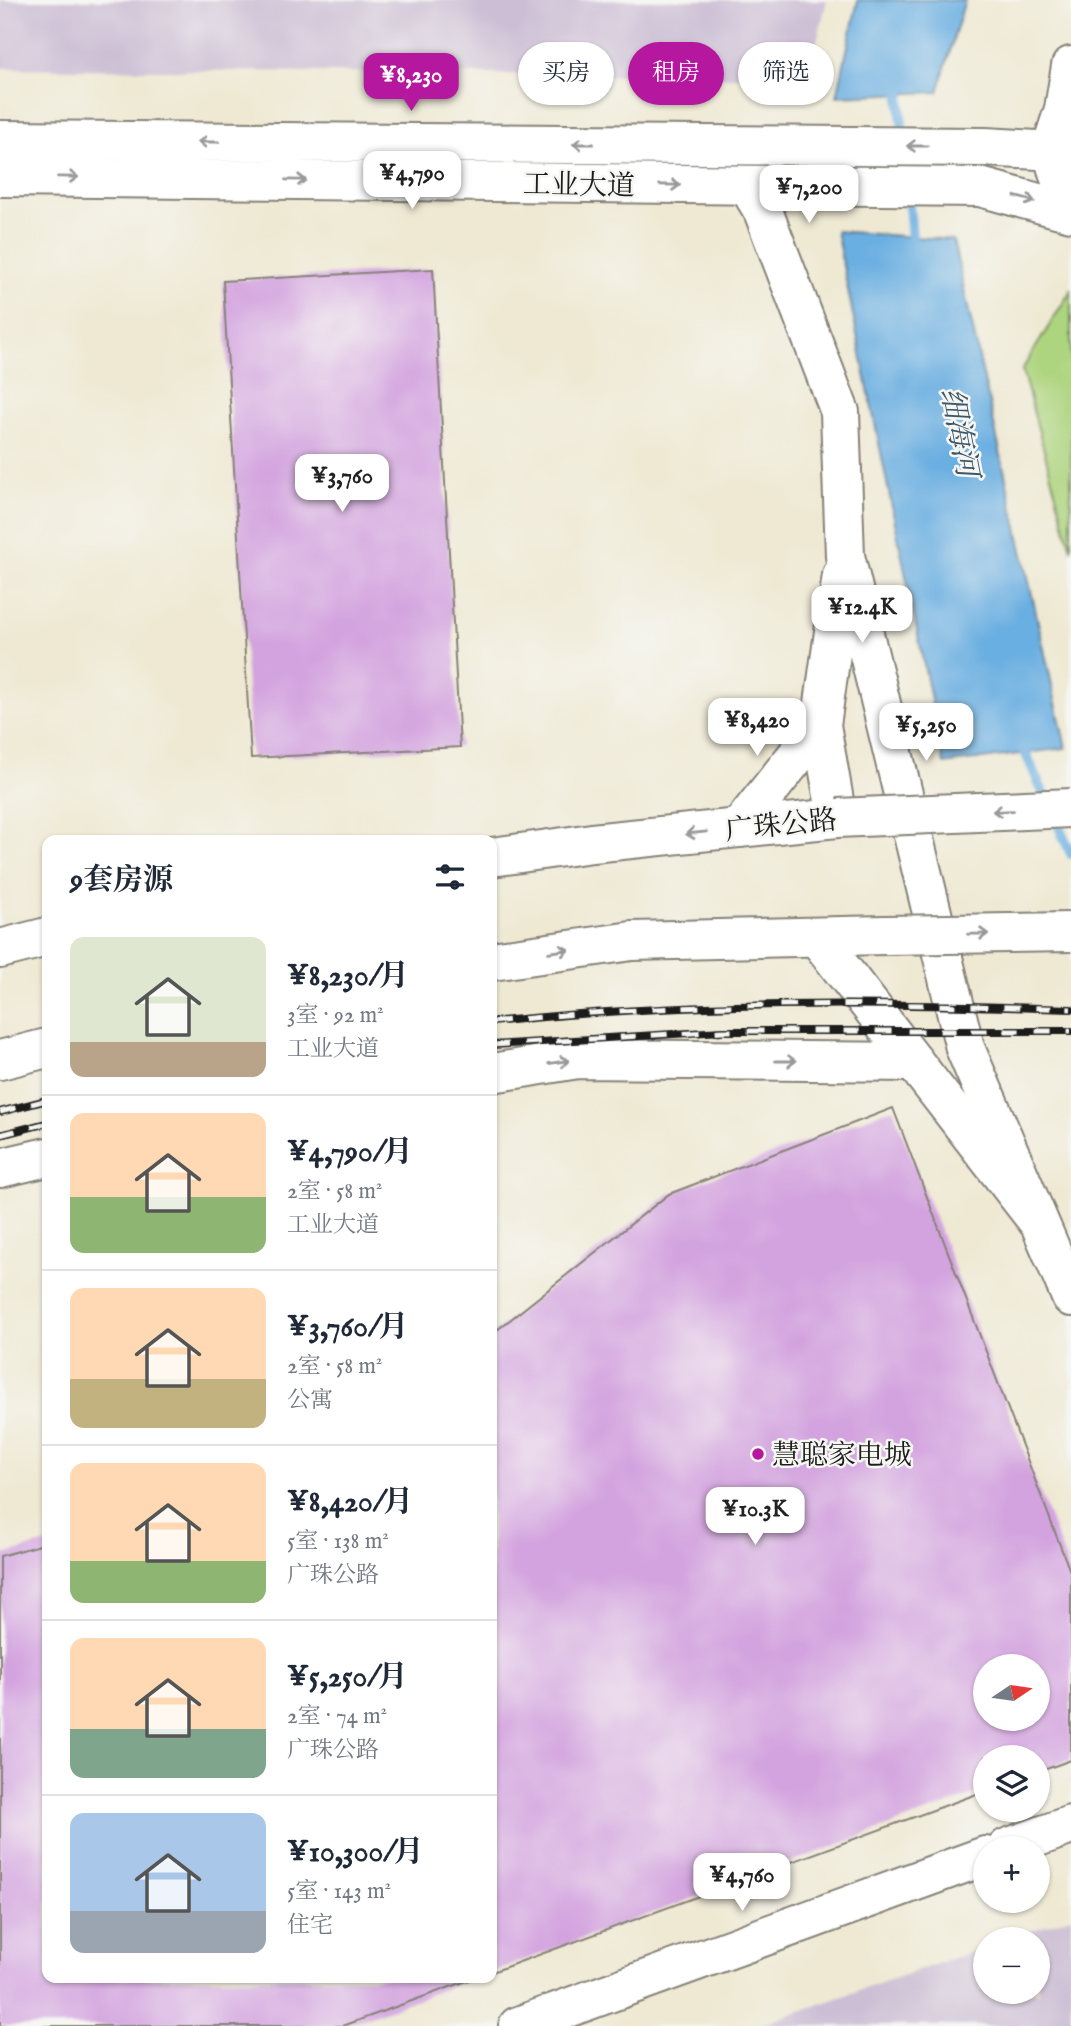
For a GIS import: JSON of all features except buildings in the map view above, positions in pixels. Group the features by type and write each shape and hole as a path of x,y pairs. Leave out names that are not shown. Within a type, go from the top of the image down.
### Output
{"main road":[{"path":"1071,66 1061,150 1071,211"},
{"name":"工业大道","path":"0,140 985,147 1061,150"},
{"name":"工业大道","path":"0,177 980,187 1071,211"},
{"path":"774,240 785,201 811,185"},
{"path":"748,186 774,240 840,412 845,556 821,725 837,818"},
{"path":"845,556 965,1048 1071,1297"},
{"path":"739,828 821,725"},
{"name":"广珠公路","path":"497,856 837,818 1071,808"},
{"path":"497,960 632,941 1071,932"},
{"path":"817,937 1039,1223"},
{"path":"0,949 42,938"},
{"path":"0,1060 42,1049"},
{"path":"497,1072 579,1059 914,1062"},
{"path":"0,1168 42,1158"},
{"path":"1040,1836 1071,1825"},
{"path":"518,2026 973,1860"}],"shaded area":[{"path":"0,0 827,0 817,42 738,42 738,77 724,77 724,42 628,42 628,76 614,76 614,42 518,42 518,74 0,68"},
{"path":"1071,1917 1071,2026 757,2026 973,1951 973,2004 1050,2004 1050,1927 1042,1927"}],"green space":[{"path":"1071,290 1071,549 1022,370"}],"water":[{"path":"858,0 965,0 938,92 837,96"},
{"path":"836,231 953,240 1066,748 944,764"}],"waterway":[{"name":"细海河","path":"903,83 900,98 903,138"},
{"name":"细海河","path":"908,194 913,249"},
{"name":"细海河","path":"1021,743 1046,799"},
{"name":"细海河","path":"1054,816 1071,854"}],"railway":[{"path":"497,1022 636,1010 781,1005 1071,1009"},
{"path":"497,1045 723,1031 1071,1031"},
{"path":"0,1112 42,1101"},
{"path":"0,1135 42,1124"}],"place":[{"name":"慧聪家电城","path":"758,1454"}]}
